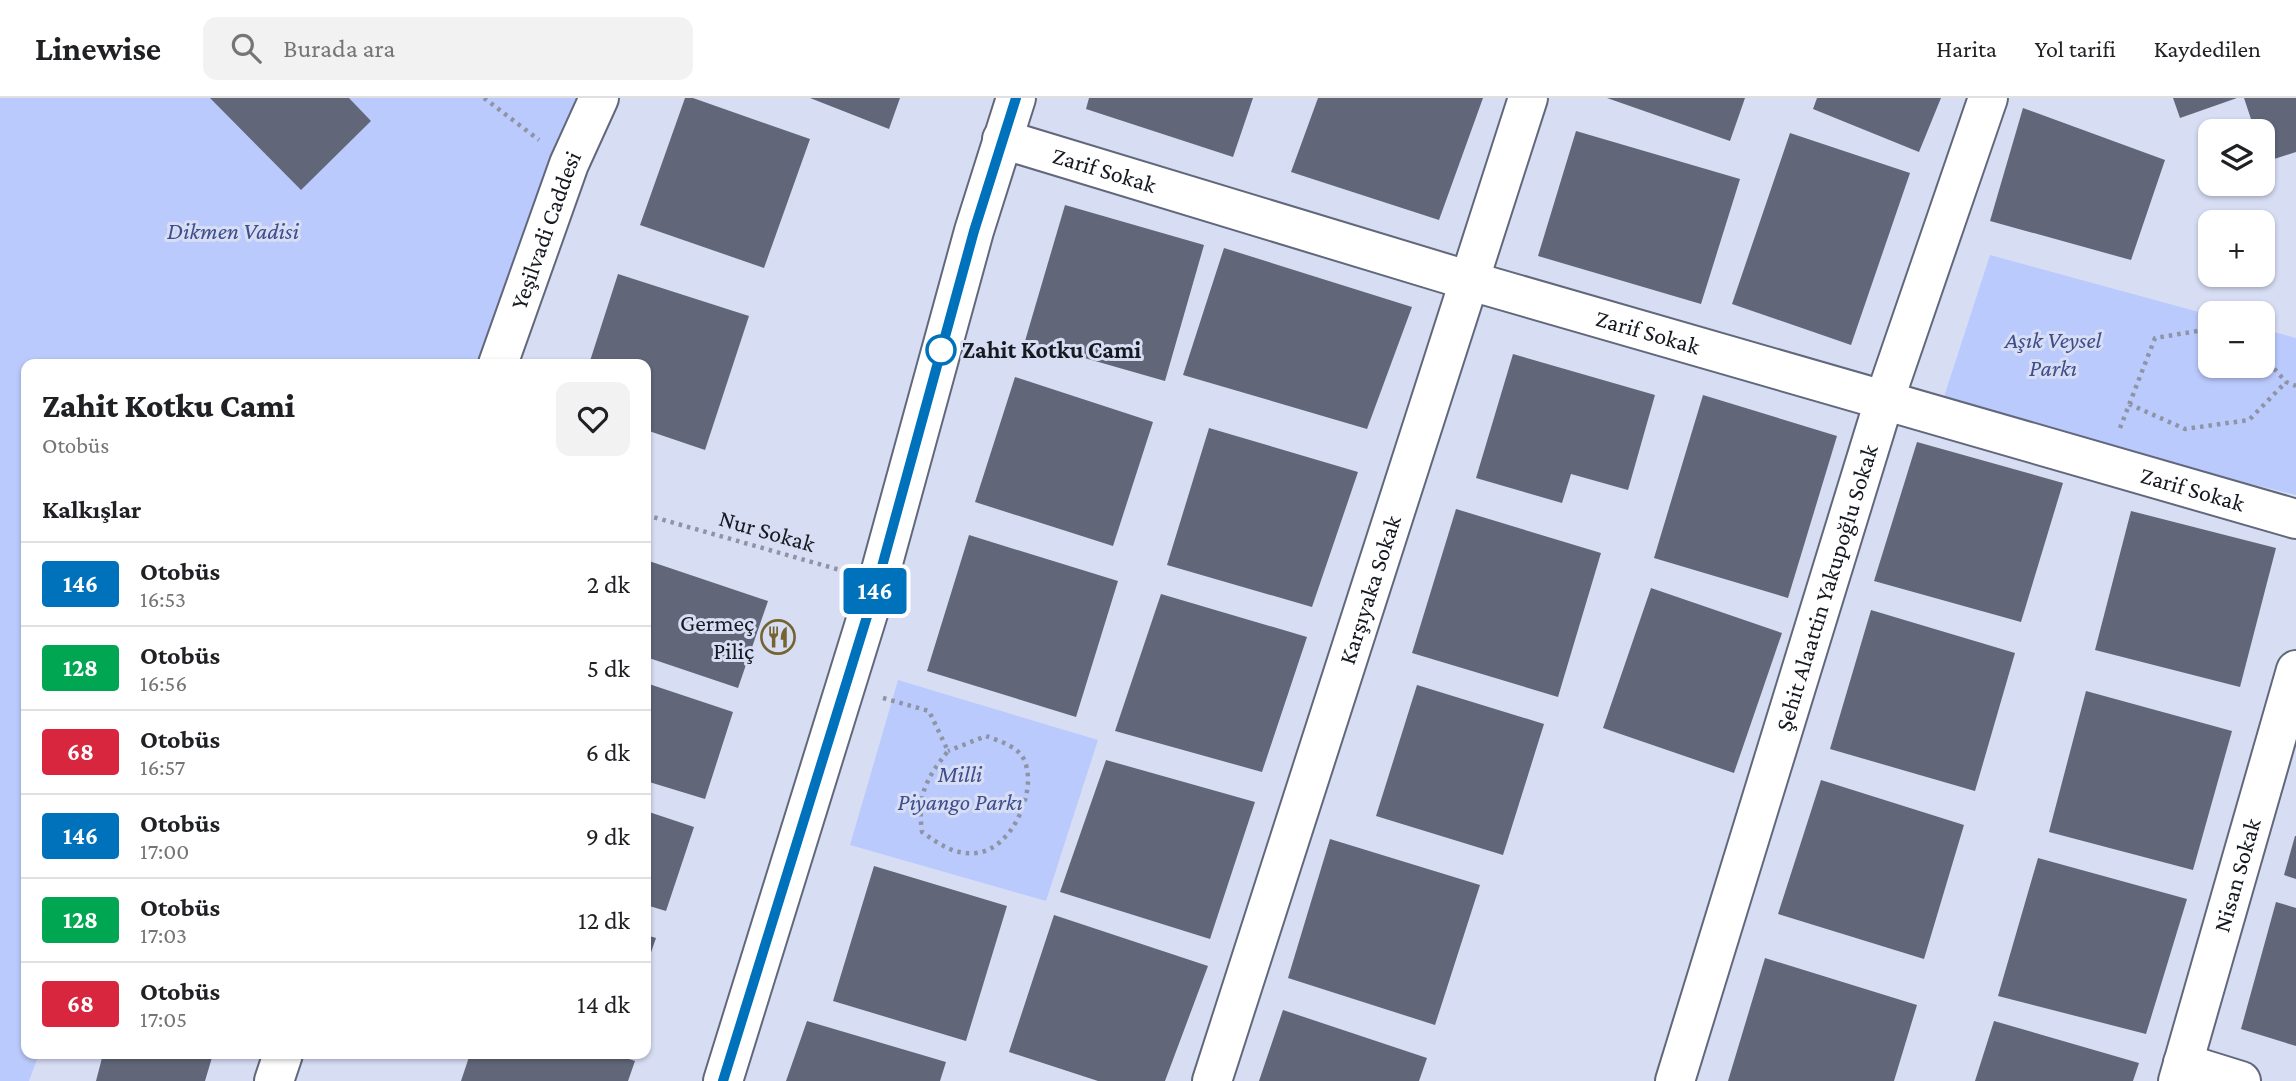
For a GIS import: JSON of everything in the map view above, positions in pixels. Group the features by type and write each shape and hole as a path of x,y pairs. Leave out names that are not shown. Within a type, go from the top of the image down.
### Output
{"street":[{"name":"Yeşilvadi Caddesi","path":"500,359 569,164 599,98"},
{"path":"723,1081 878,581 1002,139 1016,98"},
{"name":"Karşıyaka Sokak","path":"1212,1081 1528,98"},
{"name":"Şehit Alaattin Yakupoğlu Sokak","path":"1675,1081 1884,401 1988,98"},
{"name":"Zarif Sokak","path":"1002,139 1468,280 2296,519"},
{"name":"Nisan Sokak","path":"2180,1072 2296,670"},
{"path":"274,1081 281,1059"},
{"path":"2180,1072 2241,1081"}],"path":[{"path":"484,98 569,164"},
{"path":"2106,464 2155,338 2198,331"},
{"path":"2275,370 2286,383 2296,386"},
{"path":"2129,404 2185,429 2249,420 2286,383"},
{"name":"Nur Sokak","path":"651,516 878,581"},
{"path":"845,686 929,711 948,751"},
{"path":"986,736 1010,744 1026,761 1027,789 1020,816 1001,841 978,853 948,850 922,832 919,808 929,776 948,751 986,736"}],"green space":[{"name":"Dikmen Vadisi","path":"0,98 599,98 500,359 21,359 21,1059 37,1059 29,1081 0,1081"},
{"name":"Aşık Veysel Parkı","path":"1990,255 2198,312 2198,378 2275,378 2275,332 2296,338 2296,495 1940,409"},
{"name":"Milli Piyango Parkı","path":"898,680 1098,740 1046,901 850,845"}],"building":[{"path":"210,98 349,98 371,121 301,190"},
{"path":"685,98 693,98 810,139 764,268 640,225"},
{"path":"810,98 900,98 889,129"},
{"path":"1089,98 1253,98 1233,157 1086,109"},
{"path":"1318,98 1483,98 1439,220 1291,172"},
{"path":"1607,98 1745,98 1730,141"},
{"path":"1817,98 1941,98 1919,152 1813,109"},
{"path":"2173,98 2237,98 2180,118"},
{"path":"2244,98 2296,98 2296,152 2275,159 2275,119 2251,119"},
{"path":"2023,108 2165,160 2131,260 1990,221"},
{"path":"1576,131 1740,179 1701,304 1538,256"},
{"path":"1790,133 1910,173 1851,345 1732,304"},
{"path":"1065,205 1204,245 1165,381 1025,341"},
{"path":"1224,248 1412,307 1367,429 1183,375"},
{"path":"618,274 749,316 705,450 651,432 651,359 591,359"},
{"path":"1513,354 1655,395 1628,490 1571,474 1562,503 1476,478"},
{"path":"1015,377 1153,422 1113,546 975,502"},
{"path":"1703,395 1837,436 1788,598 1654,558"},
{"path":"1209,428 1358,472 1312,607 1167,565"},
{"path":"1917,442 2063,483 2021,622 1874,581"},
{"path":"1456,509 1601,553 1558,697 1412,653"},
{"path":"2131,511 2276,548 2240,687 2095,650"},
{"path":"969,535 1118,581 1076,717 927,671"},
{"path":"651,562 768,601 738,688 651,659"},
{"path":"1651,588 1782,633 1734,773 1603,728"},
{"path":"1161,594 1307,637 1262,772 1115,731"},
{"path":"1871,610 2015,653 1975,791 1830,749"},
{"path":"651,685 733,712 705,799 651,783"},
{"path":"1417,685 1544,724 1503,855 1376,816"},
{"path":"2086,691 2232,731 2193,870 2049,832"},
{"path":"1106,760 1255,802 1210,939 1060,892"},
{"path":"1821,780 1964,825 1924,959 1778,914"},
{"path":"651,813 694,827 666,911 651,906"},
{"path":"2296,836 2296,879 2284,875"},
{"path":"1330,839 1480,885 1435,1025 1288,978"},
{"path":"2038,858 2187,899 2146,1034 1998,996"},
{"path":"874,866 1007,906 966,1041 833,1001"},
{"path":"2276,902 2296,908 2296,1046 2241,1029"},
{"path":"1054,915 1208,966 1165,1081 1098,1081 1009,1052"},
{"path":"651,936 656,938 651,952"},
{"path":"1765,958 1917,1005 1894,1081 1728,1081"},
{"path":"1283,1010 1427,1058 1419,1081 1259,1081"},
{"path":"807,1021 946,1062 940,1081 786,1081"},
{"path":"1994,1021 2139,1063 2133,1081 1975,1081"},
{"path":"102,1059 212,1059 205,1081 96,1081"},
{"path":"468,1059 635,1061 628,1081 461,1081"}],"bus line":[{"name":"146","path":"723,1081 878,581 974,231 1016,98"}],"place":[{"name":"Zahit Kotku Cami","path":"941,350"},
{"name":"Germeç Piliç","path":"778,637"}]}
